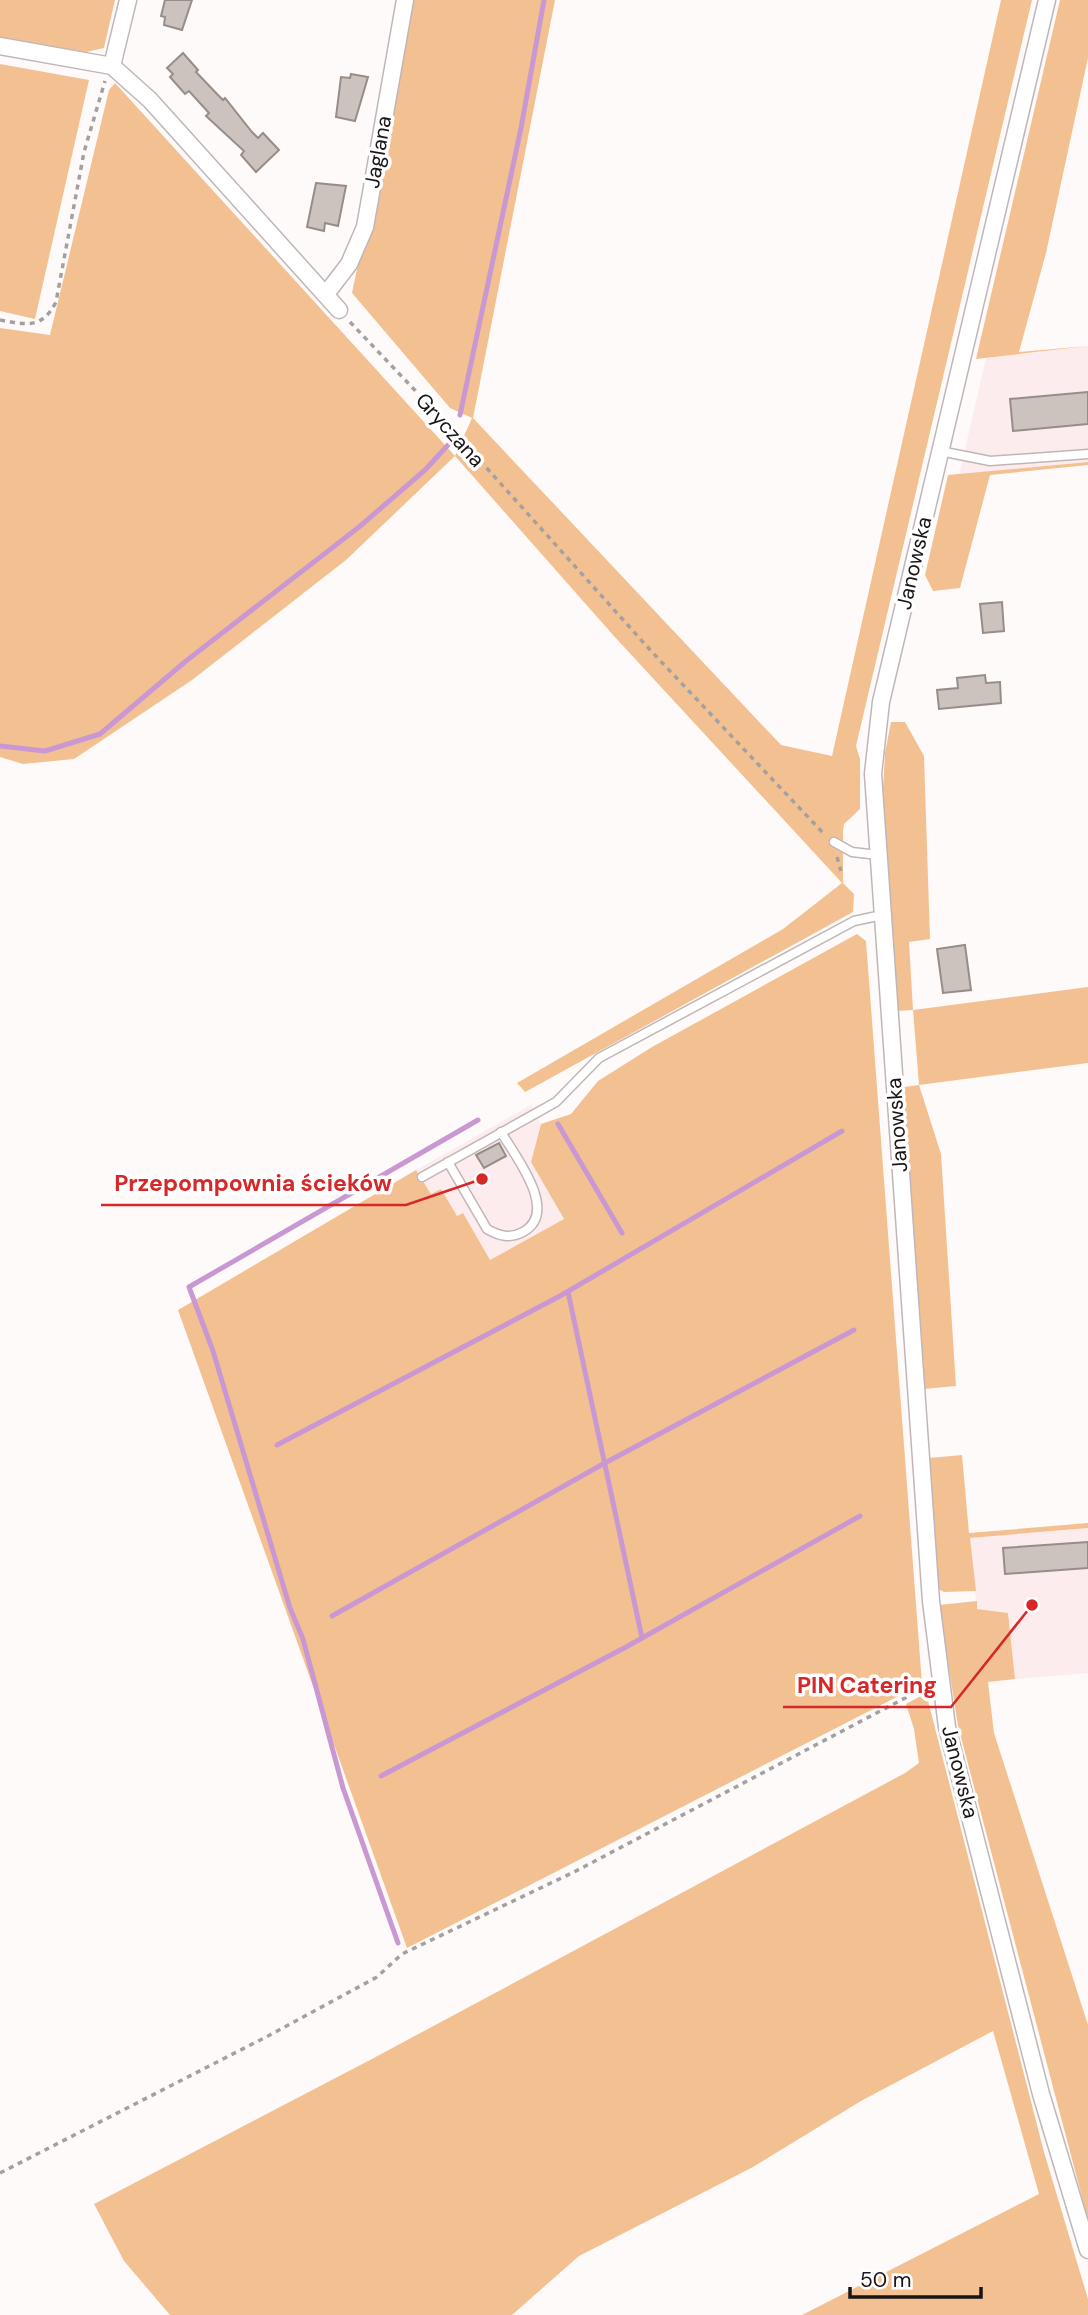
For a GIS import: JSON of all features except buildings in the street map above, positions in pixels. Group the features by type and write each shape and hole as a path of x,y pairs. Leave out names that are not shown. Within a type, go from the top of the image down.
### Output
{"street":[{"path":"112,66 128,0"},
{"name":"Jaglana","path":"326,294 348,264 365,227 405,0"},
{"name":"Janowska","path":"1047,0 881,702 873,774 931,1601 947,1727 1041,2094 1088,2250"},
{"path":"0,46 112,66 150,100 339,310"}],"lane":[{"path":"940,451 990,460 1088,454"},
{"path":"834,842 852,852 878,855"},
{"path":"422,1177 556,1102 582,1072 599,1058 854,921 882,915"},
{"path":"448,1162 487,1229 509,1236 525,1231 537,1216 536,1193 501,1132"}],"path":[{"path":"0,320 21,324 38,323 48,317 56,302 84,152 112,66"},
{"name":"Gryczana","path":"339,310 448,425 661,662 818,830 834,842"},
{"path":"0,2173 377,1977 402,1954 574,1872 924,1687 942,1686"}],"shaded area":[{"path":"0,0 115,0 104,48 86,52 0,39"},
{"path":"413,0 555,0 473,418 781,745 832,756 1001,0 1032,0 856,746 860,759 860,809 844,824 843,832 843,883 854,894 853,912 525,1092 517,1083 783,929 842,883 613,635 455,456 472,418 450,408 352,293"},
{"path":"1060,0 1088,0 1088,58 1046,253 1019,352 1088,346 976,359"},
{"path":"0,64 89,80 35,319 0,311"},
{"path":"115,83 455,456 346,560 192,680 74,759 23,764 0,757 0,328 50,335 109,90"},
{"path":"1088,346 1088,462 959,475 986,358"},
{"path":"1088,462 1088,465 990,475 960,588 933,591 925,575 948,475"},
{"path":"891,722 905,722 924,756 930,939 909,942 913,1010 897,1011 882,808 885,753"},
{"path":"857,934 866,941 922,1684 407,1948 178,1310 416,1170 431,1194 441,1189 457,1216 463,1213 490,1260 564,1219 531,1162 541,1124 571,1114 598,1081 652,1047"},
{"path":"1088,987 1088,1063 919,1085 913,1010"},
{"path":"919,1085 941,1154 956,1386 924,1389 904,1087"},
{"path":"531,1105 541,1124 531,1162 564,1219 490,1260 463,1214 458,1216 431,1195 416,1170"},
{"path":"962,1455 969,1533 1088,1523 1088,1528 970,1538 976,1591 944,1592 938,1589 929,1458"},
{"path":"1088,1528 1088,1673 1015,1679 1008,1613 977,1609 969,1538"},
{"path":"977,1601 977,1609 1008,1613 1015,1679 988,1682 994,1733 1088,2025 1088,2220 958,1726 939,1605"},
{"path":"926,1693 1044,2152 1088,2299 1088,2315 802,2315 1039,2194 993,2031 861,2101 753,2167 579,2256 512,2315 170,2315 124,2261 94,2204 370,2060 905,1773 919,1763 914,1729 906,1704"}],"waterway":[{"path":"460,415 521,128 544,0"},
{"path":"0,746 45,751 100,734 186,661 359,527 425,470 448,445"},
{"path":"398,1943 343,1788 303,1639 290,1608 213,1351 189,1287 478,1120"},
{"path":"558,1124 622,1233"},
{"path":"277,1445 560,1296 842,1131"},
{"path":"568,1292 642,1638"},
{"path":"332,1616 603,1464 854,1330"},
{"path":"381,1776 626,1647 860,1516"}],"place":[{"name":"Przepompownia ścieków","path":"482,1179"},
{"name":"PIN Catering","path":"1032,1605"}]}
